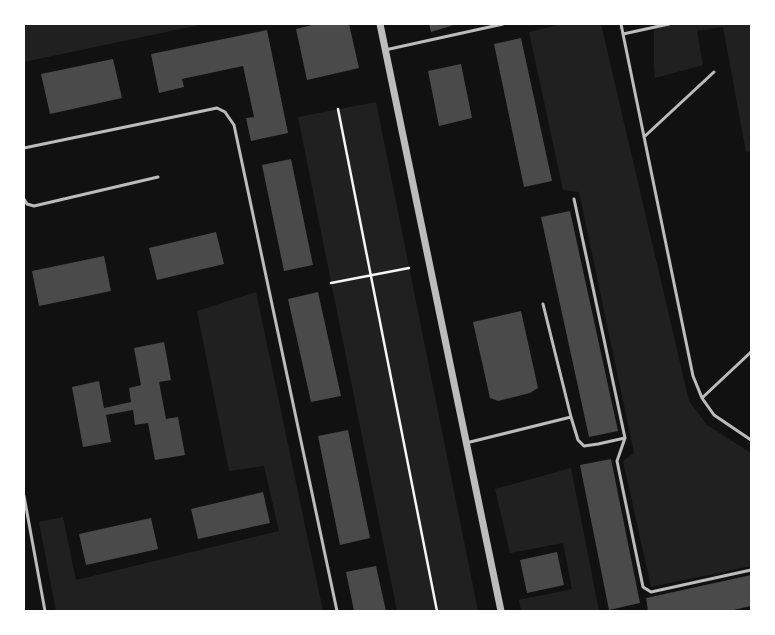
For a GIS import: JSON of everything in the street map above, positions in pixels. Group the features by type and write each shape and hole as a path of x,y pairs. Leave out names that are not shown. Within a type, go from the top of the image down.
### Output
{"street":[{"path":"380,24 501,611"}],"lane":[{"path":"385,50 502,24"},
{"path":"621,24 693,376 702,398 714,415 751,440"},
{"path":"623,34 669,24"},
{"path":"644,137 714,72"},
{"path":"24,148 217,108 225,112 234,125 337,611"},
{"path":"24,199 27,204 34,206 158,178"},
{"path":"574,199 625,438 617,461 643,587 651,592 751,570"},
{"path":"543,304 578,440 584,446 625,438"},
{"path":"702,398 751,352"},
{"path":"466,443 571,417"},
{"path":"24,496 45,611"}],"path":[{"path":"338,109 437,611"},
{"path":"332,284 409,268"}],"shaded area":[{"path":"24,24 204,24 24,62"},
{"path":"562,24 601,24 689,401 707,425 751,453 751,566 651,587 623,461 634,453 579,192 563,190 529,32"},
{"path":"654,24 751,24 751,151 746,152 723,27 697,31 703,65 655,78"},
{"path":"376,102 478,611 397,611 298,117"},
{"path":"256,292 323,611 56,611 39,522 63,517 76,580 279,531 264,466 229,471 197,311"},
{"path":"571,468 599,611 521,611 519,600 572,589 563,543 510,553 495,489"}],"building":[{"path":"316,24 349,24 359,68 307,80 296,29"},
{"path":"429,24 457,24 431,32"},
{"path":"267,30 288,133 251,141 246,118 254,117 243,66 182,79 184,87 159,93 151,54"},
{"path":"521,38 552,181 524,187 494,44"},
{"path":"113,59 122,98 50,114 41,74"},
{"path":"461,64 472,118 439,126 428,71"},
{"path":"291,159 313,265 284,271 262,165"},
{"path":"570,211 618,431 589,437 541,217"},
{"path":"216,232 224,264 157,280 149,248"},
{"path":"104,256 111,291 39,306 32,271"},
{"path":"318,292 341,396 311,402 288,299"},
{"path":"521,311 538,388 530,393 498,401 490,398 473,322"},
{"path":"164,342 171,380 159,382 166,419 178,417 185,455 155,460 148,423 135,425 133,410 106,415 111,442 83,447 72,387 99,381 104,408 131,402 129,388 141,385 134,348"},
{"path":"348,430 370,538 340,545 318,436"},
{"path":"611,459 640,603 609,610 580,465"},
{"path":"263,492 270,523 198,539 191,509"},
{"path":"151,518 158,549 86,565 79,534"},
{"path":"557,552 564,585 527,593 520,560"},
{"path":"376,566 386,611 354,611 346,572"},
{"path":"751,575 751,606 729,611 648,611 646,598"}]}
